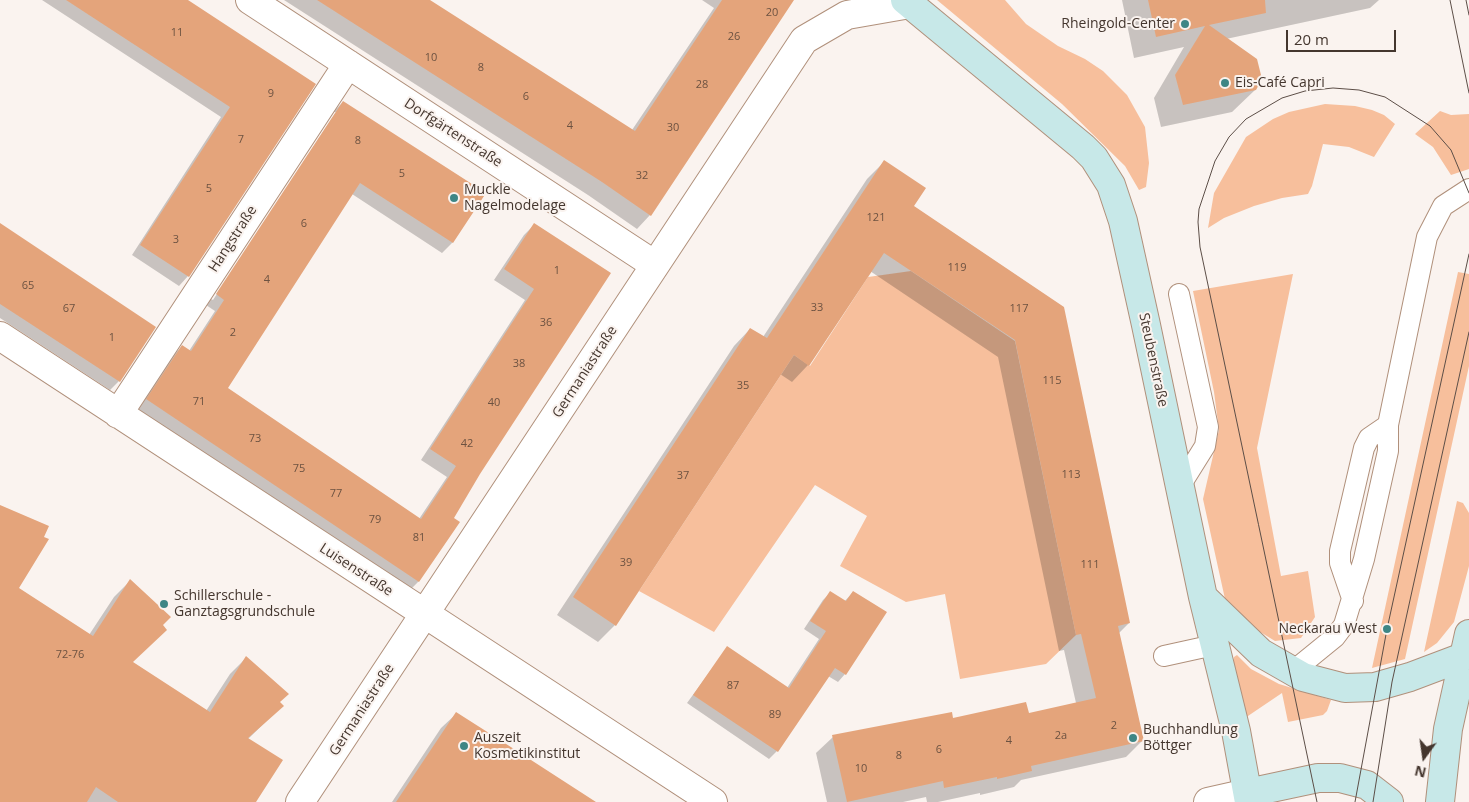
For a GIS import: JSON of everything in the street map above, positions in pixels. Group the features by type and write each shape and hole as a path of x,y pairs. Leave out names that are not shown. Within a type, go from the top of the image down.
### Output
{"street":[{"name":"Dorfgärtenstraße","path":"250,0 655,265"},
{"name":"Germaniastraße","path":"300,802 804,40 847,15 909,1"},
{"name":"Steubenstraße","path":"909,1 1083,147 1094,158 1112,185 1125,230 1203,598 1236,731 1248,798"},
{"name":"Hangstraße","path":"118,414 348,64"},
{"name":"Luisenstraße","path":"0,336 713,802"},
{"path":"1203,598 1261,653 1303,677 1345,688 1375,687 1410,677 1466,645"},
{"path":"1440,802 1448,729 1466,645"},
{"path":"1208,802 1248,798 1318,778 1340,778 1366,785 1389,802"}],"lane":[{"path":"1292,672 1335,637 1344,625 1353,601 1388,452 1388,425 1427,237 1442,206 1469,189"},
{"path":"1179,294 1208,427 1205,446 1180,486"},
{"path":"1164,656 1214,646"}],"shaded area":[{"path":"937,0 1005,0 1026,24 1058,46 1085,59 1103,71 1127,95 1145,127 1149,163 1146,187 1139,190 1125,166 1062,104"},
{"path":"1325,104 1355,106 1372,110 1384,115 1395,124 1374,157 1349,147 1323,144 1312,186 1308,194 1282,198 1254,206 1224,218 1208,228 1214,193 1246,137 1273,119 1289,112"},
{"path":"1440,111 1451,115 1469,114 1469,169 1451,175 1433,147 1415,134"},
{"path":"911,271 1015,341 1076,635 1046,664 960,679 945,594 906,602 840,566 867,516 815,485 714,632 639,591 794,355 810,366 868,277"},
{"path":"1458,272 1469,274 1469,366 1405,659 1372,668"},
{"path":"1293,274 1257,448 1281,576 1308,571 1315,617 1301,638 1275,641 1257,630 1225,599 1203,499 1219,430 1214,392 1193,291"},
{"path":"1457,501 1463,503 1469,513 1469,566 1454,622 1437,643 1424,652"},
{"path":"1237,655 1251,669 1279,684 1331,700 1327,711 1323,715 1288,722 1282,693 1245,718 1233,662 1234,657"}],"building":[{"path":"66,0 188,0 316,84 189,277 140,245 230,107"},
{"path":"317,0 430,0 635,131 722,0 794,0 651,216 602,182"},
{"path":"1148,0 1265,0 1266,13 1209,25 1257,59 1262,79 1256,90 1183,105 1175,75 1205,26 1156,37"},
{"path":"343,101 486,193 453,243 360,183 228,388 421,519 456,466 430,449 534,289 504,269 534,223 611,273 480,474 454,518 460,522 419,582 146,399 182,345 191,351 224,300 216,294"},
{"path":"884,160 926,188 914,206 1064,307 1130,623 1118,626 1144,741 1031,766 1032,771 997,779 997,777 944,788 943,781 847,802 832,735 952,712 953,718 1026,702 1029,713 1096,698 1081,634 1076,635 1015,340 884,253 809,366 794,355 616,626 573,597 750,328 767,338"},
{"path":"0,223 156,327 120,382 0,304"},
{"path":"0,505 49,526 44,537 49,539 19,588 93,636 130,579 171,617 163,625 167,630 133,662 210,712 246,656 289,694 280,702 284,706 248,738 283,760 256,802 118,802 96,787 87,802 0,802"},
{"path":"830,591 846,601 853,591 887,612 846,675 835,668 778,752 693,695 727,646 789,688 826,631 810,621"},
{"path":"456,712 514,749 596,802 396,802"}],"tram line":[{"path":"1450,0 1469,93"},
{"path":"1466,0 1469,15"},
{"path":"1317,802 1200,247 1199,209 1215,161 1229,137 1246,119 1282,98 1305,91 1333,88 1359,90 1385,97 1430,126 1451,150 1469,193"},
{"path":"1355,802 1387,629 1469,254"},
{"path":"1373,802 1392,682 1469,332"}],"place":[{"name":"Rheingold-Center","path":"1185,24"},
{"name":"Eis-Café Capri","path":"1225,83"},
{"name":"Muckle Nagelmodelage","path":"454,198"},
{"name":"Schillerschule - Ganztagsgrundschule","path":"164,604"},
{"name":"Neckarau West","path":"1387,629"},
{"name":"Buchhandlung Böttger","path":"1133,738"},
{"name":"Auszeit Kosmetikinstitut","path":"464,746"}]}
